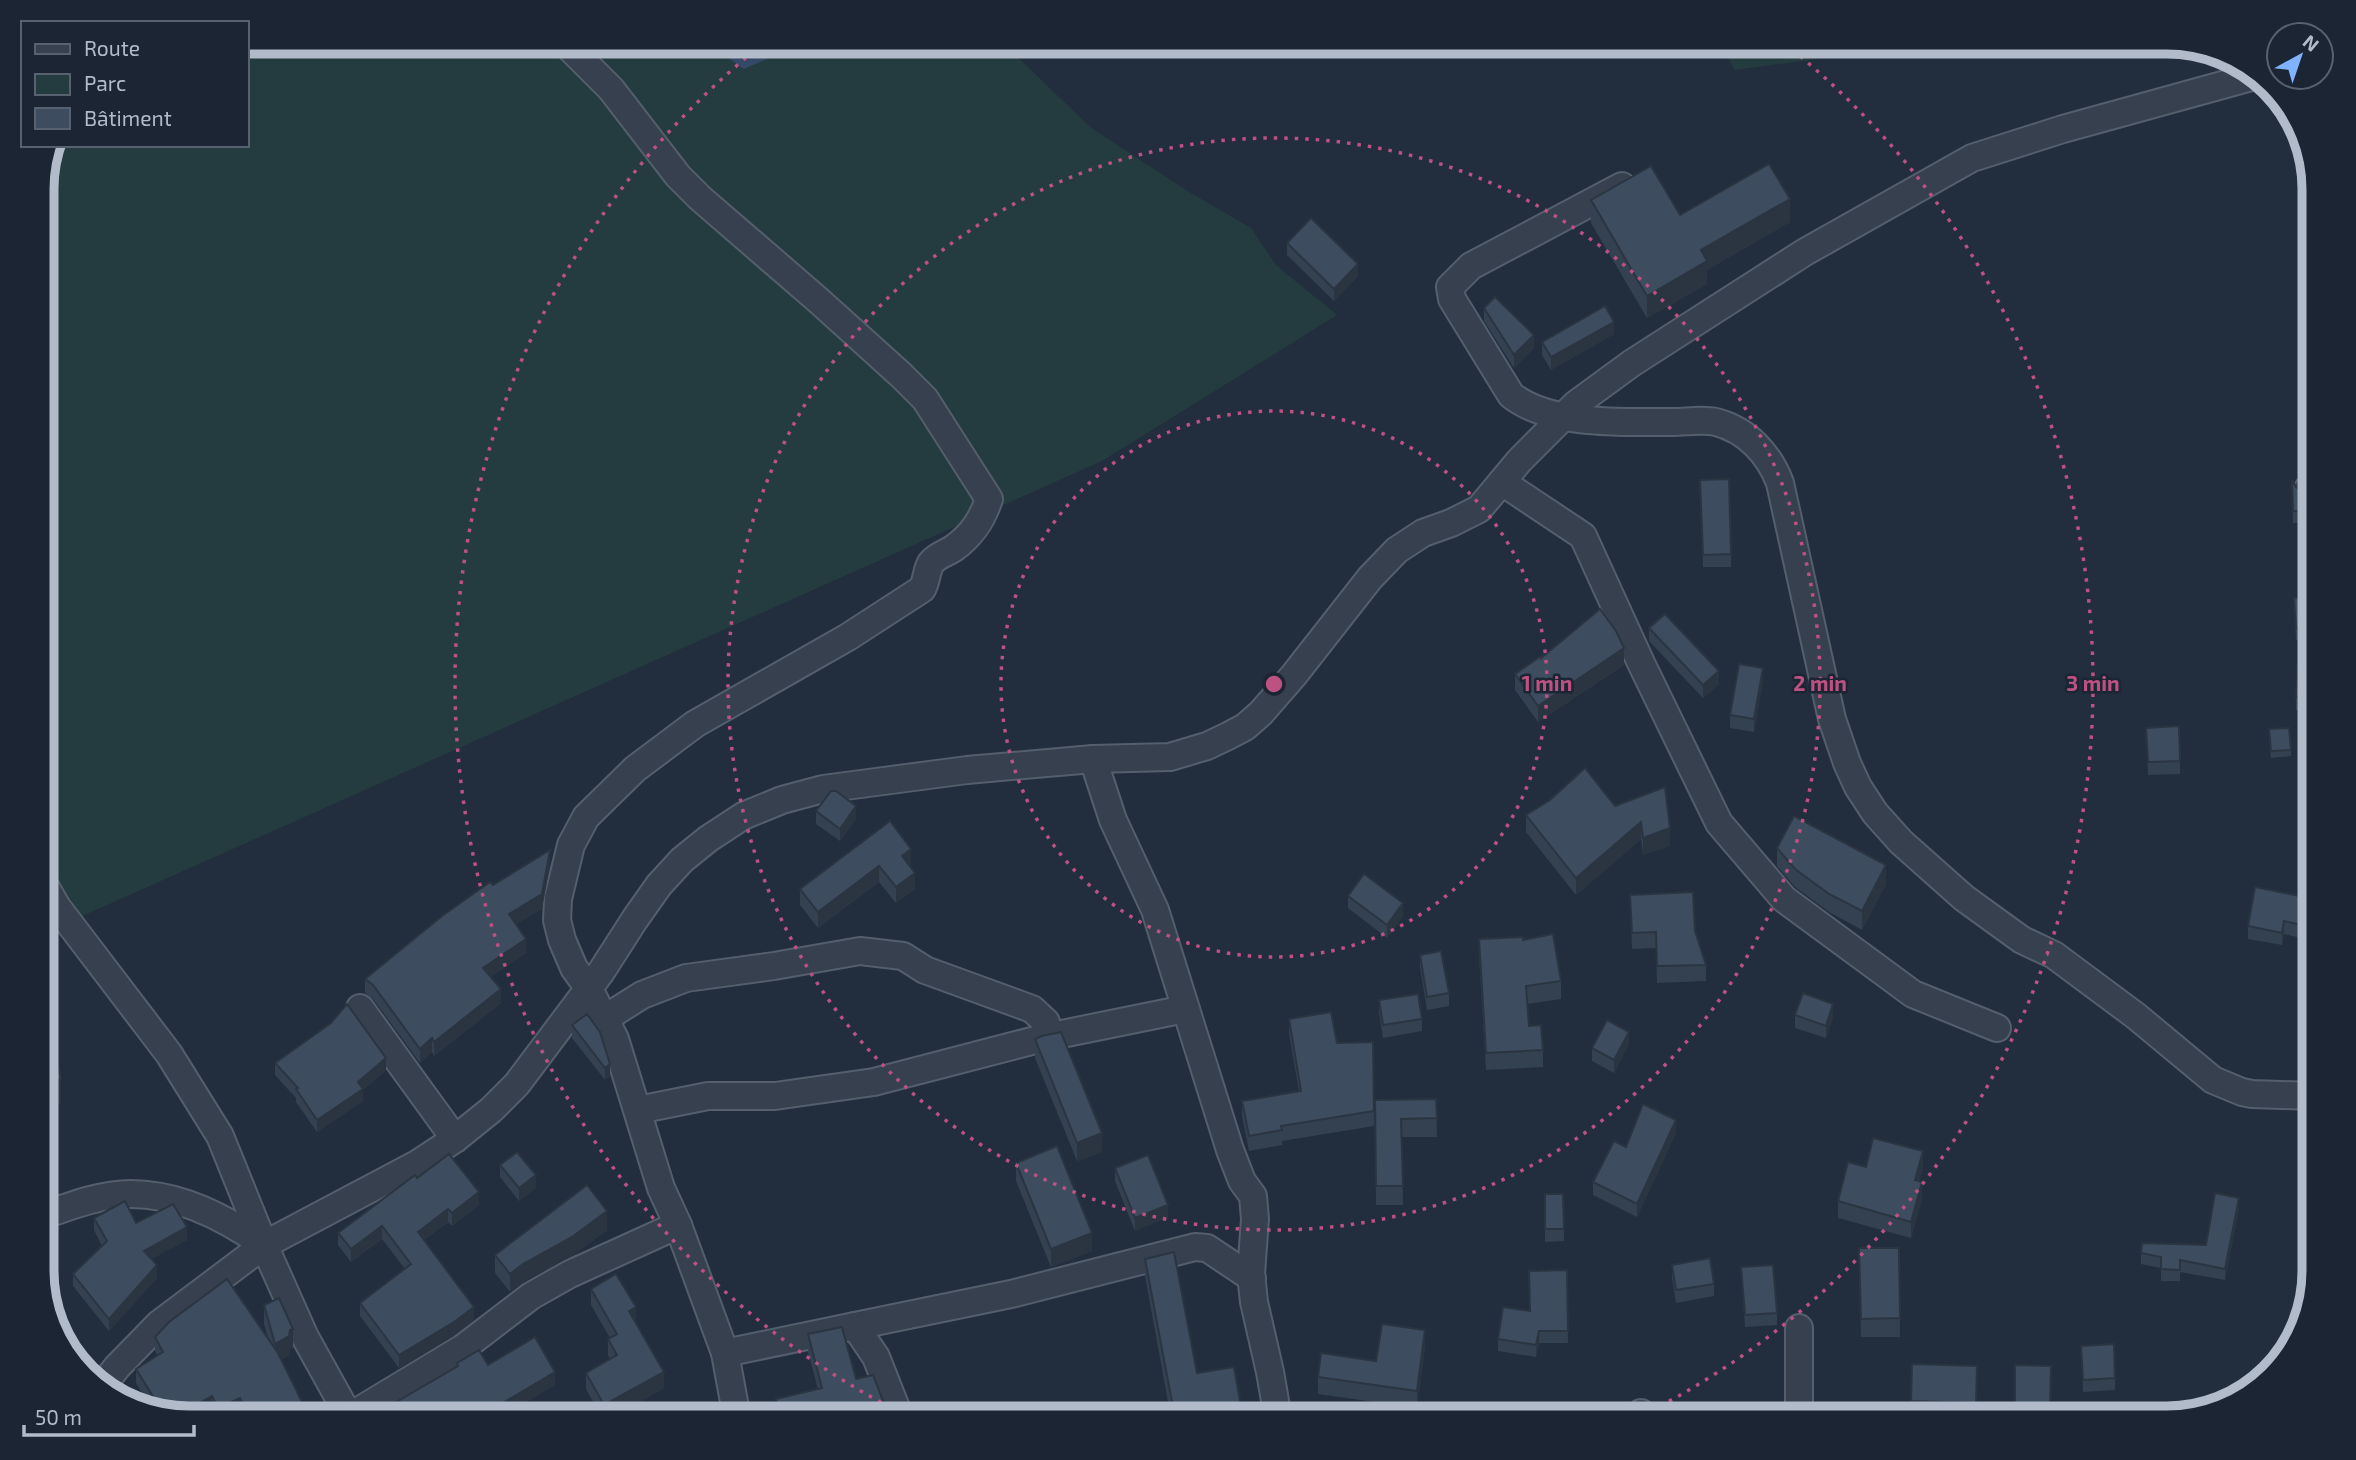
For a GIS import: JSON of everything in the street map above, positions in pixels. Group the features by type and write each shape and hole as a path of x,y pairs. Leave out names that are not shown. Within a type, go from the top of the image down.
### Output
{"street":[{"path":"576,54 611,89 669,165 700,198 818,300 925,399 989,499 982,519 969,536 953,549 937,556 931,563 922,589 848,637 695,724 635,769 586,817 571,845 558,899 557,920 568,954 615,1039 661,1188 678,1225 725,1353 735,1406"},
{"path":"108,1379 159,1324 264,1245 417,1164 491,1111 517,1084 589,989 659,885 682,860 743,816 782,800 834,788 967,770 1093,759 1170,757 1207,746 1245,727 1261,713 1370,578 1397,550 1423,533 1479,509 1563,416 1632,363 1805,252 1972,158 2244,79"},
{"path":"1647,173 1471,266 1450,288 1452,299 1511,394 1524,406 1563,416 1715,422 1754,442 1774,466 1780,483 1832,719 1847,763 1858,787 1875,813 1901,842 1964,898 2022,940 2054,955 2136,1016 2213,1080 2242,1093 2302,1096"},
{"path":"1502,482 1583,536 1718,823 1784,899 1913,994 1997,1028"},
{"path":"1093,759 1113,820 1155,910 1230,1150 1241,1181 1253,1196 1255,1219 1251,1279 1276,1406"},
{"path":"55,904 169,1054 220,1136 305,1337 342,1406"},
{"path":"604,1019 642,995 686,978 860,951 903,956 925,970 1032,1009 1046,1021 1047,1037"},
{"path":"360,1008 455,1139"},
{"path":"638,1110 708,1096 775,1096 874,1082 1047,1037 1185,1009"},
{"path":"55,1212 87,1201 129,1194 163,1197 236,1226 264,1245"},
{"path":"368,1406 463,1348 501,1322 531,1296 570,1274 678,1225"},
{"path":"725,1353 1011,1294 1195,1248 1207,1248 1251,1279"},
{"path":"855,1326 876,1357 895,1406"},
{"path":"1799,1328 1799,1406"}],"green space":[{"path":"248,54 1014,54 1090,127 1189,192 1251,228 1276,265 1337,315 1102,461 55,928 57,163 62,147 248,147"},
{"path":"1726,54 1852,54 1735,70"}],"building":[{"path":"1769,164 1790,199 1701,250 1707,261 1647,296 1591,200 1651,166 1680,215"},
{"path":"1311,218 1358,264 1334,289 1287,243"},
{"path":"1495,297 1534,335 1514,355 1484,308"},
{"path":"1605,306 1614,322 1551,357 1542,342"},
{"path":"1729,479 1731,554 1703,555 1700,480"},
{"path":"2292,480 2301,490 2301,511 2293,511"},
{"path":"2294,598 2301,598 2301,628 2296,628"},
{"path":"1600,609 1624,648 1538,706 1515,674 1541,658"},
{"path":"1665,614 1719,671 1703,685 1649,628"},
{"path":"2298,663 2301,663 2301,698 2296,697"},
{"path":"1739,664 1763,668 1754,719 1730,715"},
{"path":"2179,726 2180,761 2148,762 2146,728"},
{"path":"2289,728 2291,750 2271,751 2269,729"},
{"path":"1585,768 1615,806 1665,787 1670,828 1643,838 1641,822 1576,878 1526,815 1550,800"},
{"path":"831,791 836,791 856,806 840,829 816,811"},
{"path":"1794,816 1886,865 1862,911 1829,894 1795,869 1777,848"},
{"path":"890,821 911,849 902,856 915,873 896,887 879,866 818,912 800,889"},
{"path":"550,850 542,894 509,914 526,939 483,968 501,989 434,1042 432,1038 420,1049 373,985 365,979 442,916 490,882 493,885"},
{"path":"1364,874 1403,903 1387,925 1348,896"},
{"path":"2255,887 2302,896 2302,925 2284,921 2282,933 2248,926"},
{"path":"1693,892 1695,931 1706,965 1657,966 1656,932 1632,933 1630,895"},
{"path":"1553,934 1561,981 1526,986 1529,1026 1541,1025 1543,1050 1486,1053 1479,939 1523,937 1523,940"},
{"path":"1441,951 1449,993 1427,997 1420,955"},
{"path":"1803,993 1833,1004 1826,1026 1795,1015"},
{"path":"1418,994 1422,1019 1383,1025 1379,1000"},
{"path":"347,1004 386,1058 358,1082 363,1089 317,1120 296,1089 298,1088 275,1063 331,1023"},
{"path":"1331,1012 1337,1043 1373,1042 1374,1111 1281,1126 1282,1130 1249,1136 1242,1101 1301,1091 1289,1019"},
{"path":"587,1014 600,1032 610,1064 605,1068 572,1025"},
{"path":"1607,1020 1629,1032 1614,1060 1592,1048"},
{"path":"1061,1032 1102,1133 1077,1143 1035,1039"},
{"path":"55,1053 61,1079 55,1081"},
{"path":"1436,1099 1437,1118 1401,1119 1403,1186 1376,1186 1375,1100"},
{"path":"1643,1104 1676,1120 1637,1204 1593,1182 1614,1141 1626,1147"},
{"path":"1873,1138 1923,1151 1915,1180 1922,1182 1911,1222 1838,1201 1848,1162 1866,1167"},
{"path":"1057,1146 1092,1233 1051,1249 1016,1163"},
{"path":"517,1152 536,1175 519,1188 500,1165"},
{"path":"449,1154 479,1192 452,1213 448,1209 418,1232 474,1307 399,1355 360,1303 411,1264 382,1226 351,1249 338,1233 415,1175 417,1178"},
{"path":"1148,1155 1168,1205 1135,1218 1115,1168"},
{"path":"587,1185 607,1211 572,1237 510,1274 495,1255"},
{"path":"2215,1193 2239,1198 2225,1269 2180,1260 2180,1270 2161,1269 2161,1257 2141,1253 2142,1243 2206,1245"},
{"path":"1545,1194 1563,1194 1564,1229 1545,1229"},
{"path":"125,1201 136,1223 173,1204 187,1227 144,1251 157,1265 109,1319 73,1274 107,1241 94,1218"},
{"path":"1859,1248 1899,1248 1900,1318 1861,1319"},
{"path":"1174,1252 1197,1373 1234,1367 1241,1406 1173,1406 1145,1259"},
{"path":"1710,1258 1714,1284 1676,1290 1672,1265"},
{"path":"1773,1265 1777,1313 1745,1315 1741,1267"},
{"path":"1567,1270 1568,1331 1539,1331 1536,1345 1498,1339 1503,1307 1530,1311 1529,1271"},
{"path":"616,1274 636,1307 629,1311 664,1372 604,1405 586,1373 617,1355 608,1339 617,1334 591,1289"},
{"path":"227,1279 278,1353 303,1404 244,1406 240,1398 217,1406 212,1396 194,1406 156,1401 136,1369 163,1352 155,1337 169,1322"},
{"path":"279,1298 293,1329 290,1330 289,1336 275,1344 264,1305"},
{"path":"1382,1324 1425,1330 1417,1391 1318,1377 1321,1353 1376,1361"},
{"path":"842,1327 856,1379 873,1375 885,1406 778,1406 776,1399 822,1388 808,1334"},
{"path":"535,1337 555,1372 498,1406 391,1405 458,1366 457,1363 479,1350 488,1365"},
{"path":"2114,1344 2115,1378 2083,1380 2081,1346"},
{"path":"1912,1364 1977,1366 1976,1403 1911,1401"},
{"path":"2015,1365 2051,1366 2050,1406 2015,1406"}],"waterway":[{"path":"729,54 744,65 766,54"}]}
